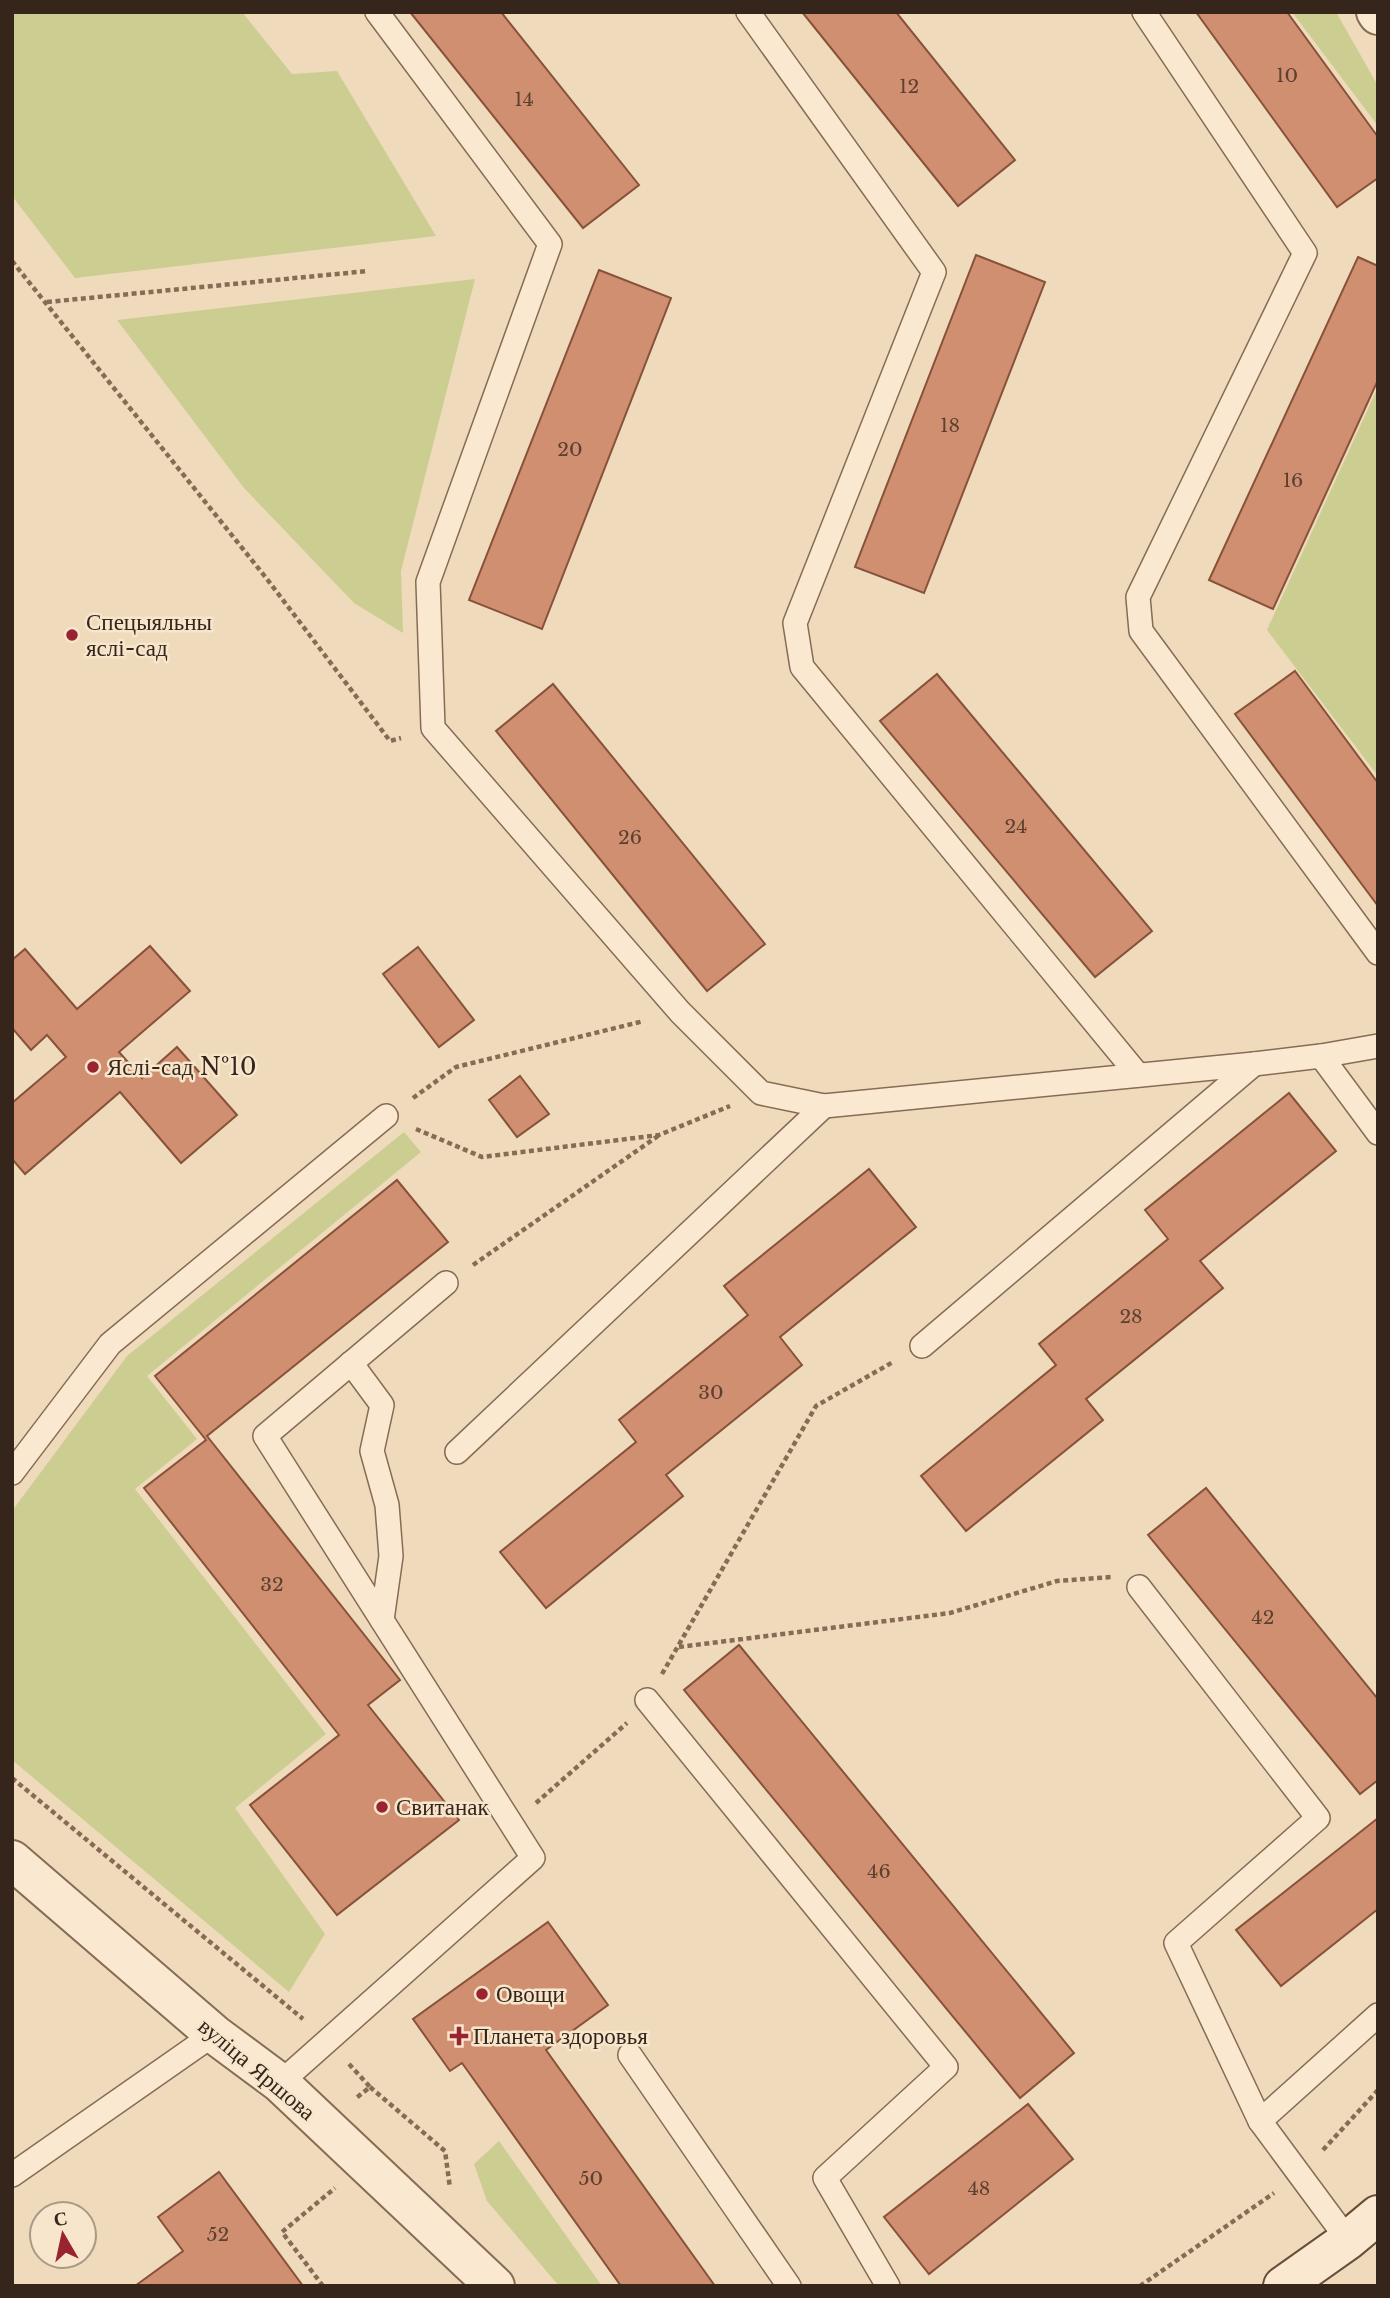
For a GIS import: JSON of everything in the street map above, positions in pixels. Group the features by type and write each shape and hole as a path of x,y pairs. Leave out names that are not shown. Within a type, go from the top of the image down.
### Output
{"street":[{"name":"вуліца Яршова","path":"12,1860 214,2034 280,2082 495,2286"},
{"path":"1283,2286 1378,2215"}],"lane":[{"path":"377,12 551,244 428,582 433,728 680,1012 761,1093 824,1106 1254,1064 1378,1046"},
{"path":"748,12 934,272 795,623 802,667 1138,1075"},
{"path":"1144,12 1305,253 1138,597 1141,631 1378,953"},
{"path":"1321,1056 1378,1133"},
{"path":"922,1346 1254,1064"},
{"path":"457,1452 824,1106"},
{"path":"12,1473 110,1344 386,1116"},
{"path":"280,2082 533,1858 265,1436 446,1283"},
{"path":"351,1363 382,1405 372,1451 387,1505 391,1556 382,1620"},
{"path":"1139,1587 1318,1818 1176,1944 1261,2121 1348,2240"},
{"path":"647,1700 946,2067 825,2178 888,2286"},
{"path":"1261,2121 1378,2015"},
{"path":"12,2175 214,2034"},
{"path":"631,2055 789,2286"}],"path":[{"path":"12,261 267,579 390,741 433,728"},
{"path":"47,302 368,271"},
{"path":"386,1116 456,1068 680,1012"},
{"path":"446,1283 659,1135 761,1093"},
{"path":"386,1116 482,1157 659,1135"},
{"path":"512,1824 620,1731 647,1700 816,1406 922,1346"},
{"path":"678,1647 950,1613 1057,1581 1112,1577 1139,1587"},
{"path":"370,2087 445,2151 452,2199"},
{"path":"1140,2286 1300,2175 1378,2090"}],"green space":[{"path":"12,12 242,12 292,74 337,71 436,236 75,278 12,196"},
{"path":"1292,12 1336,12 1378,86 1378,126"},
{"path":"475,279 401,571 403,633 354,603 244,488 117,320"},
{"path":"1378,387 1378,776 1267,630"},
{"path":"404,1132 421,1152 147,1376 197,1439 135,1489 326,1734 235,1808 325,1934 289,1992 12,1760 12,1511 127,1356"},
{"path":"499,2141 602,2286 559,2286 487,2201 474,2164"}],"building":[{"path":"410,12 501,12 639,185 583,228"},
{"path":"802,12 896,12 1015,160 958,206"},
{"path":"1196,12 1287,12 1378,137 1378,178 1337,207"},
{"path":"976,255 1045,282 924,593 855,567"},
{"path":"1358,257 1378,266 1378,380 1273,609 1209,580"},
{"path":"599,270 671,298 542,629 469,600"},
{"path":"1295,671 1378,783 1378,906 1235,714"},
{"path":"937,674 1152,931 1095,977 880,721"},
{"path":"553,684 765,944 707,991 496,731"},
{"name":"Яслі-сад №10","path":"150,946 190,991 119,1052 142,1078 177,1047 237,1115 181,1163 120,1092 25,1174 12,1159 12,1103 66,1057 47,1035 31,1050 12,1028 12,960 25,949 77,1009"},
{"path":"418,947 474,1020 439,1047 383,974"},
{"path":"520,1076 549,1114 517,1137 489,1100"},
{"path":"1289,1093 1336,1151 1200,1261 1223,1288 1086,1399 1103,1420 966,1531 921,1476 1056,1365 1039,1344 1168,1239 1145,1210"},
{"path":"869,1169 916,1227 780,1337 802,1365 666,1475 683,1496 546,1608 500,1552 636,1442 619,1420 748,1315 724,1286"},
{"path":"397,1180 448,1242 207,1436 400,1680 368,1705 459,1820 337,1915 250,1805 339,1735 144,1488 206,1440 155,1376"},
{"path":"1206,1488 1378,1699 1378,1780 1360,1794 1148,1535"},
{"path":"739,1645 1074,2053 1020,2098 684,1690"},
{"path":"1378,1818 1378,1909 1281,1986 1236,1930"},
{"path":"548,1922 608,2005 546,2050 715,2286 621,2286 462,2063 450,2071 413,2019"},
{"path":"1028,2104 1073,2159 929,2274 884,2217"},
{"path":"219,2172 303,2286 135,2286 183,2251 158,2217"}],"place":[{"name":"Спецыяльны яслі-сад","path":"72,635"},
{"name":"Яслі-сад №10","path":"93,1067"},
{"name":"Свитанак","path":"382,1807"},
{"name":"Овощи","path":"482,1994"},
{"name":"Планета здоровья","path":"459,2036"}]}
